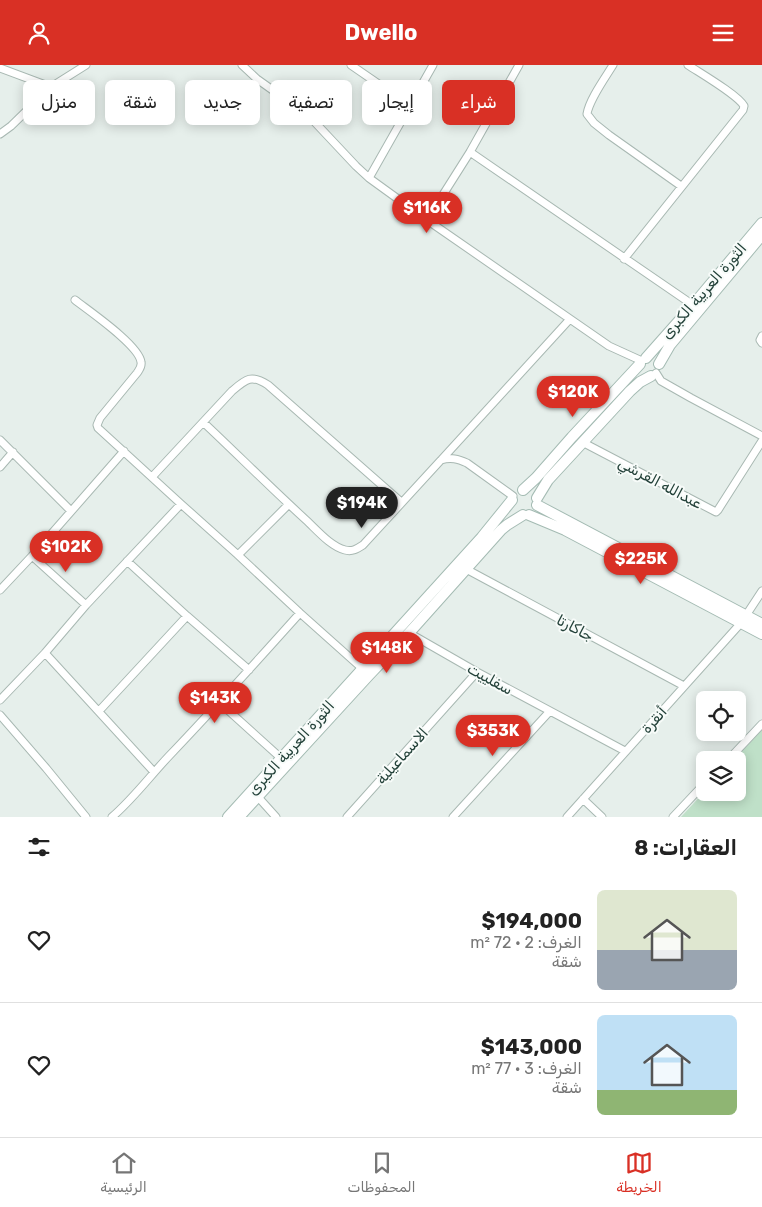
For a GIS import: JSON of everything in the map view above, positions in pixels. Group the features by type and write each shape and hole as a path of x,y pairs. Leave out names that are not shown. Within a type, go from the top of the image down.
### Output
{"street":[{"path":"62,80 86,65"},
{"path":"351,65 373,80"},
{"path":"424,80 433,65"},
{"path":"427,220 470,152 519,65"},
{"path":"614,65 587,109 586,114 609,135 681,186"},
{"path":"624,259 744,106 742,102 727,91 688,65"},
{"path":"245,66 257,79 309,116 369,178 427,220 609,346 643,361 652,358 657,361 655,371 661,381 762,436"},
{"path":"0,68 32,80"},
{"path":"0,134 23,114"},
{"path":"369,178 398,125"},
{"path":"470,152 693,305"},
{"name":"الثورة العربية الكبرى","path":"524,489 643,361 762,223"},
{"name":"الثورة العربية الكبرى","path":"537,502 548,480 582,442 630,391 655,371 670,345 762,235"},
{"path":"75,300 118,334 132,347 141,361 137,373 100,418 97,425 98,428 366,671"},
{"path":"203,422 288,505 328,540 346,550 355,550 363,545 570,319"},
{"path":"762,336 760,340 762,343"},
{"path":"643,361 641,370 645,375 655,371"},
{"path":"152,477 232,391 245,380 253,378 260,380 275,391 401,502"},
{"path":"0,440 71,511"},
{"name":"عبدالله القرشي","path":"582,442 716,512 762,441"},
{"path":"0,590 124,451"},
{"path":"0,467 14,452"},
{"path":"442,460 452,458 467,463 513,498"},
{"path":"762,624 743,619 565,530 516,512 513,508 513,498 516,493 524,489 532,492 537,502 743,619 762,634"},
{"name":"الثورة العربية الكبرى","path":"239,817 366,671 409,633 466,569 513,498"},
{"path":"526,515 535,511 537,502"},
{"path":"0,700 45,653 86,605 180,503"},
{"path":"238,555 288,505"},
{"name":"الثورة العربية الكبرى","path":"228,817 486,540 507,525 526,515"},
{"path":"32,556 86,605"},
{"path":"127,561 250,670"},
{"name":"جاكارتا","path":"466,569 684,686"},
{"name":"أنقرة","path":"567,817 743,619 762,591"},
{"path":"112,817 220,703 300,613"},
{"path":"98,711 187,616"},
{"name":"سفلييت","path":"409,633 477,672 626,751"},
{"path":"45,653 154,773"},
{"name":"الاسماعيلية","path":"347,817 477,672"},
{"path":"220,703 282,759"},
{"path":"453,817 550,711"},
{"path":"0,715 86,817"},
{"path":"736,751 762,724"},
{"path":"672,817 696,792"},
{"path":"258,797 276,817"},
{"path":"583,799 602,817"}],"green space":[{"path":"762,730 762,817 681,817 696,801 746,801 746,751 742,751"}]}
